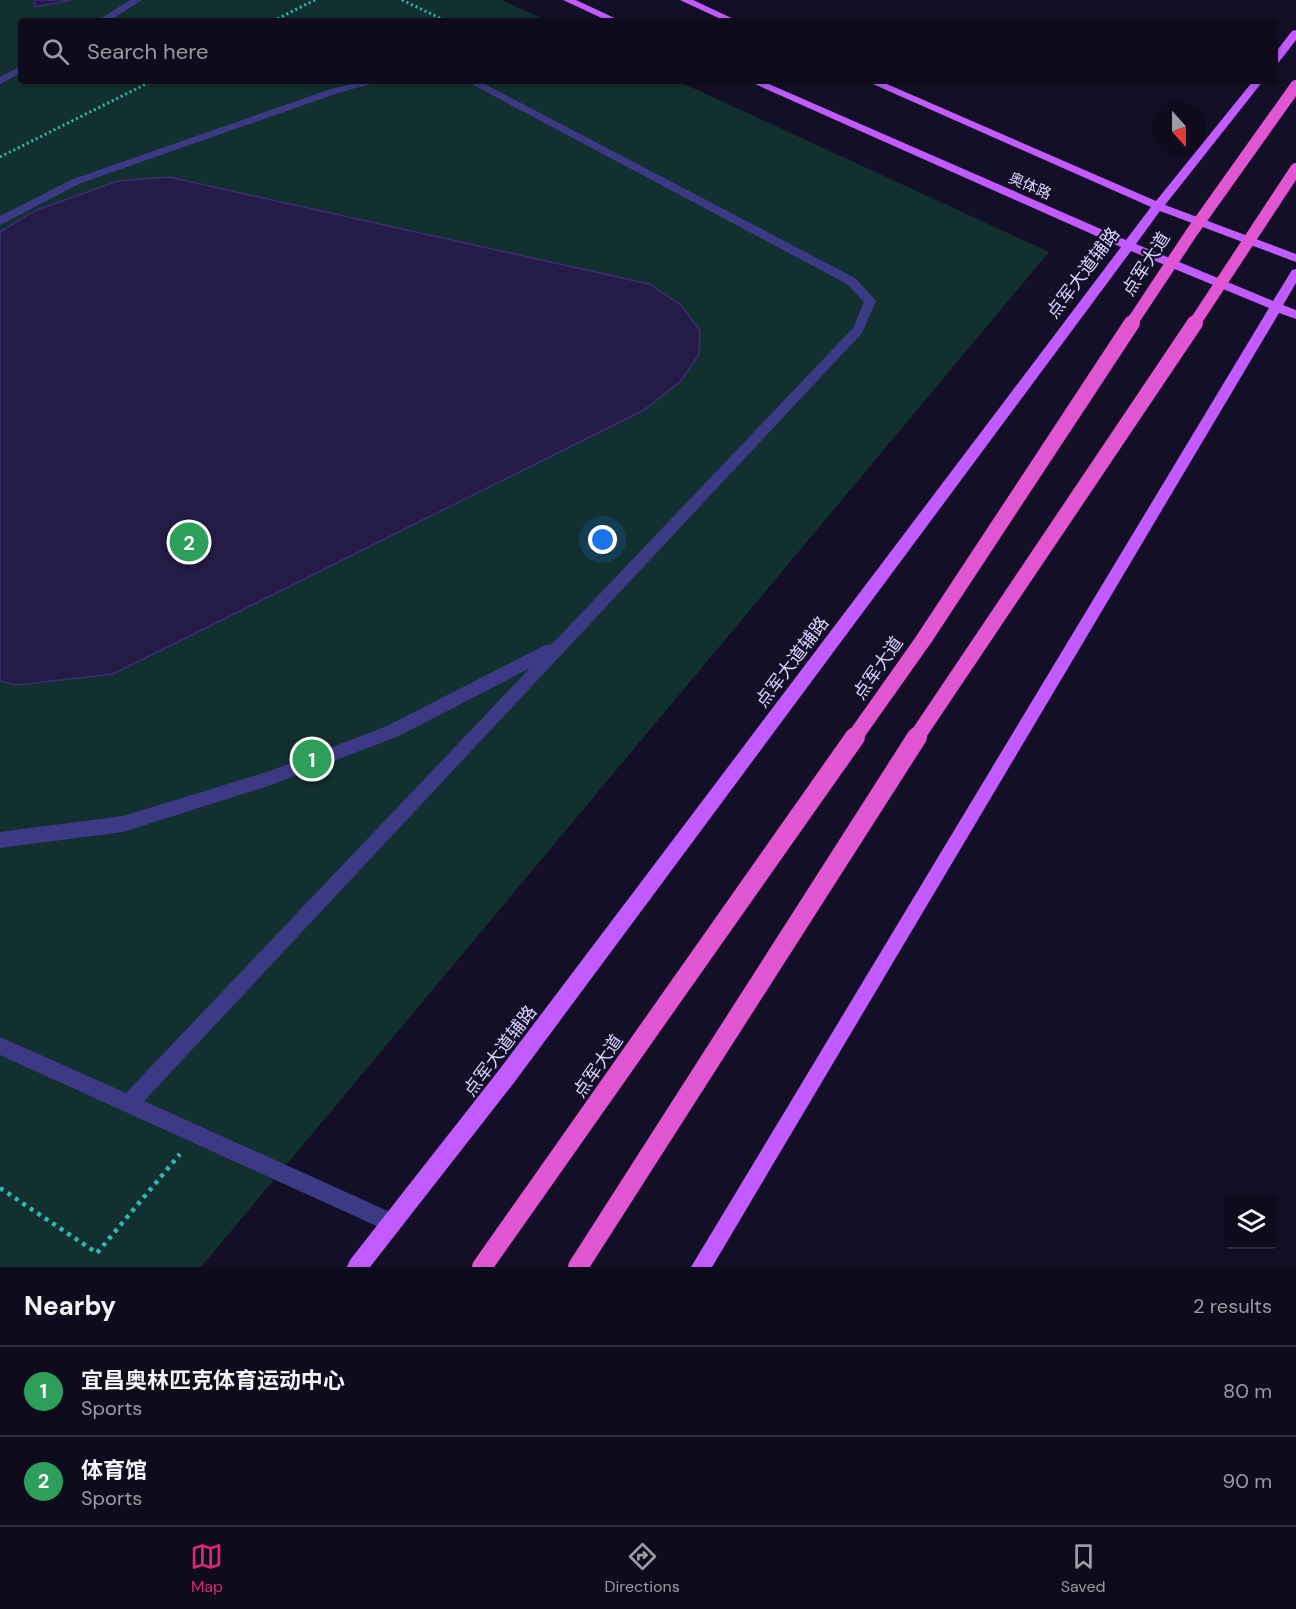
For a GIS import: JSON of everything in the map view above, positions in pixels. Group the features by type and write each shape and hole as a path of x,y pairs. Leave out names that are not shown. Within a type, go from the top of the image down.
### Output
{"highway":[{"name":"点军大道","path":"482,1267 924,639 1192,232 1296,86"},
{"path":"578,1267 955,678 1237,261 1296,169"}],"main road":[{"path":"568,0 609,18"},
{"path":"685,0 726,18"},
{"path":"1278,56 1296,33"},
{"name":"奥体路","path":"760,84 1128,245 1296,315"},
{"name":"奥体路","path":"878,84 1158,206 1296,258"},
{"name":"点军大道辅路","path":"357,1267 506,1077 1128,245 1256,84"},
{"path":"701,1267 1296,273"}],"lane":[{"path":"107,18 136,0"},
{"path":"0,81 18,71"},
{"path":"0,221 77,181 335,92 366,84"},
{"path":"129,1104 858,330 870,301 851,281 477,84"},
{"path":"0,840 123,824 271,778 393,731 561,645"},
{"path":"0,1046 392,1223"}],"path":[{"path":"279,18 315,0"},
{"path":"402,0 441,18"},
{"path":"0,157 146,84"},
{"path":"0,1188 97,1253 197,1135"}],"green space":[{"path":"0,0 502,0 541,18 18,18 18,84 685,84 1049,252 201,1267 0,1267"}],"building":[{"path":"34,0 72,0 35,7"},
{"path":"169,177 649,284 682,306 700,331 699,354 681,381 644,410 113,674 17,685 0,681 0,232 34,211 118,181"}],"place":[{"name":"体育馆","path":"189,542"},
{"name":"宜昌奥林匹克体育运动中心","path":"312,759"}]}
